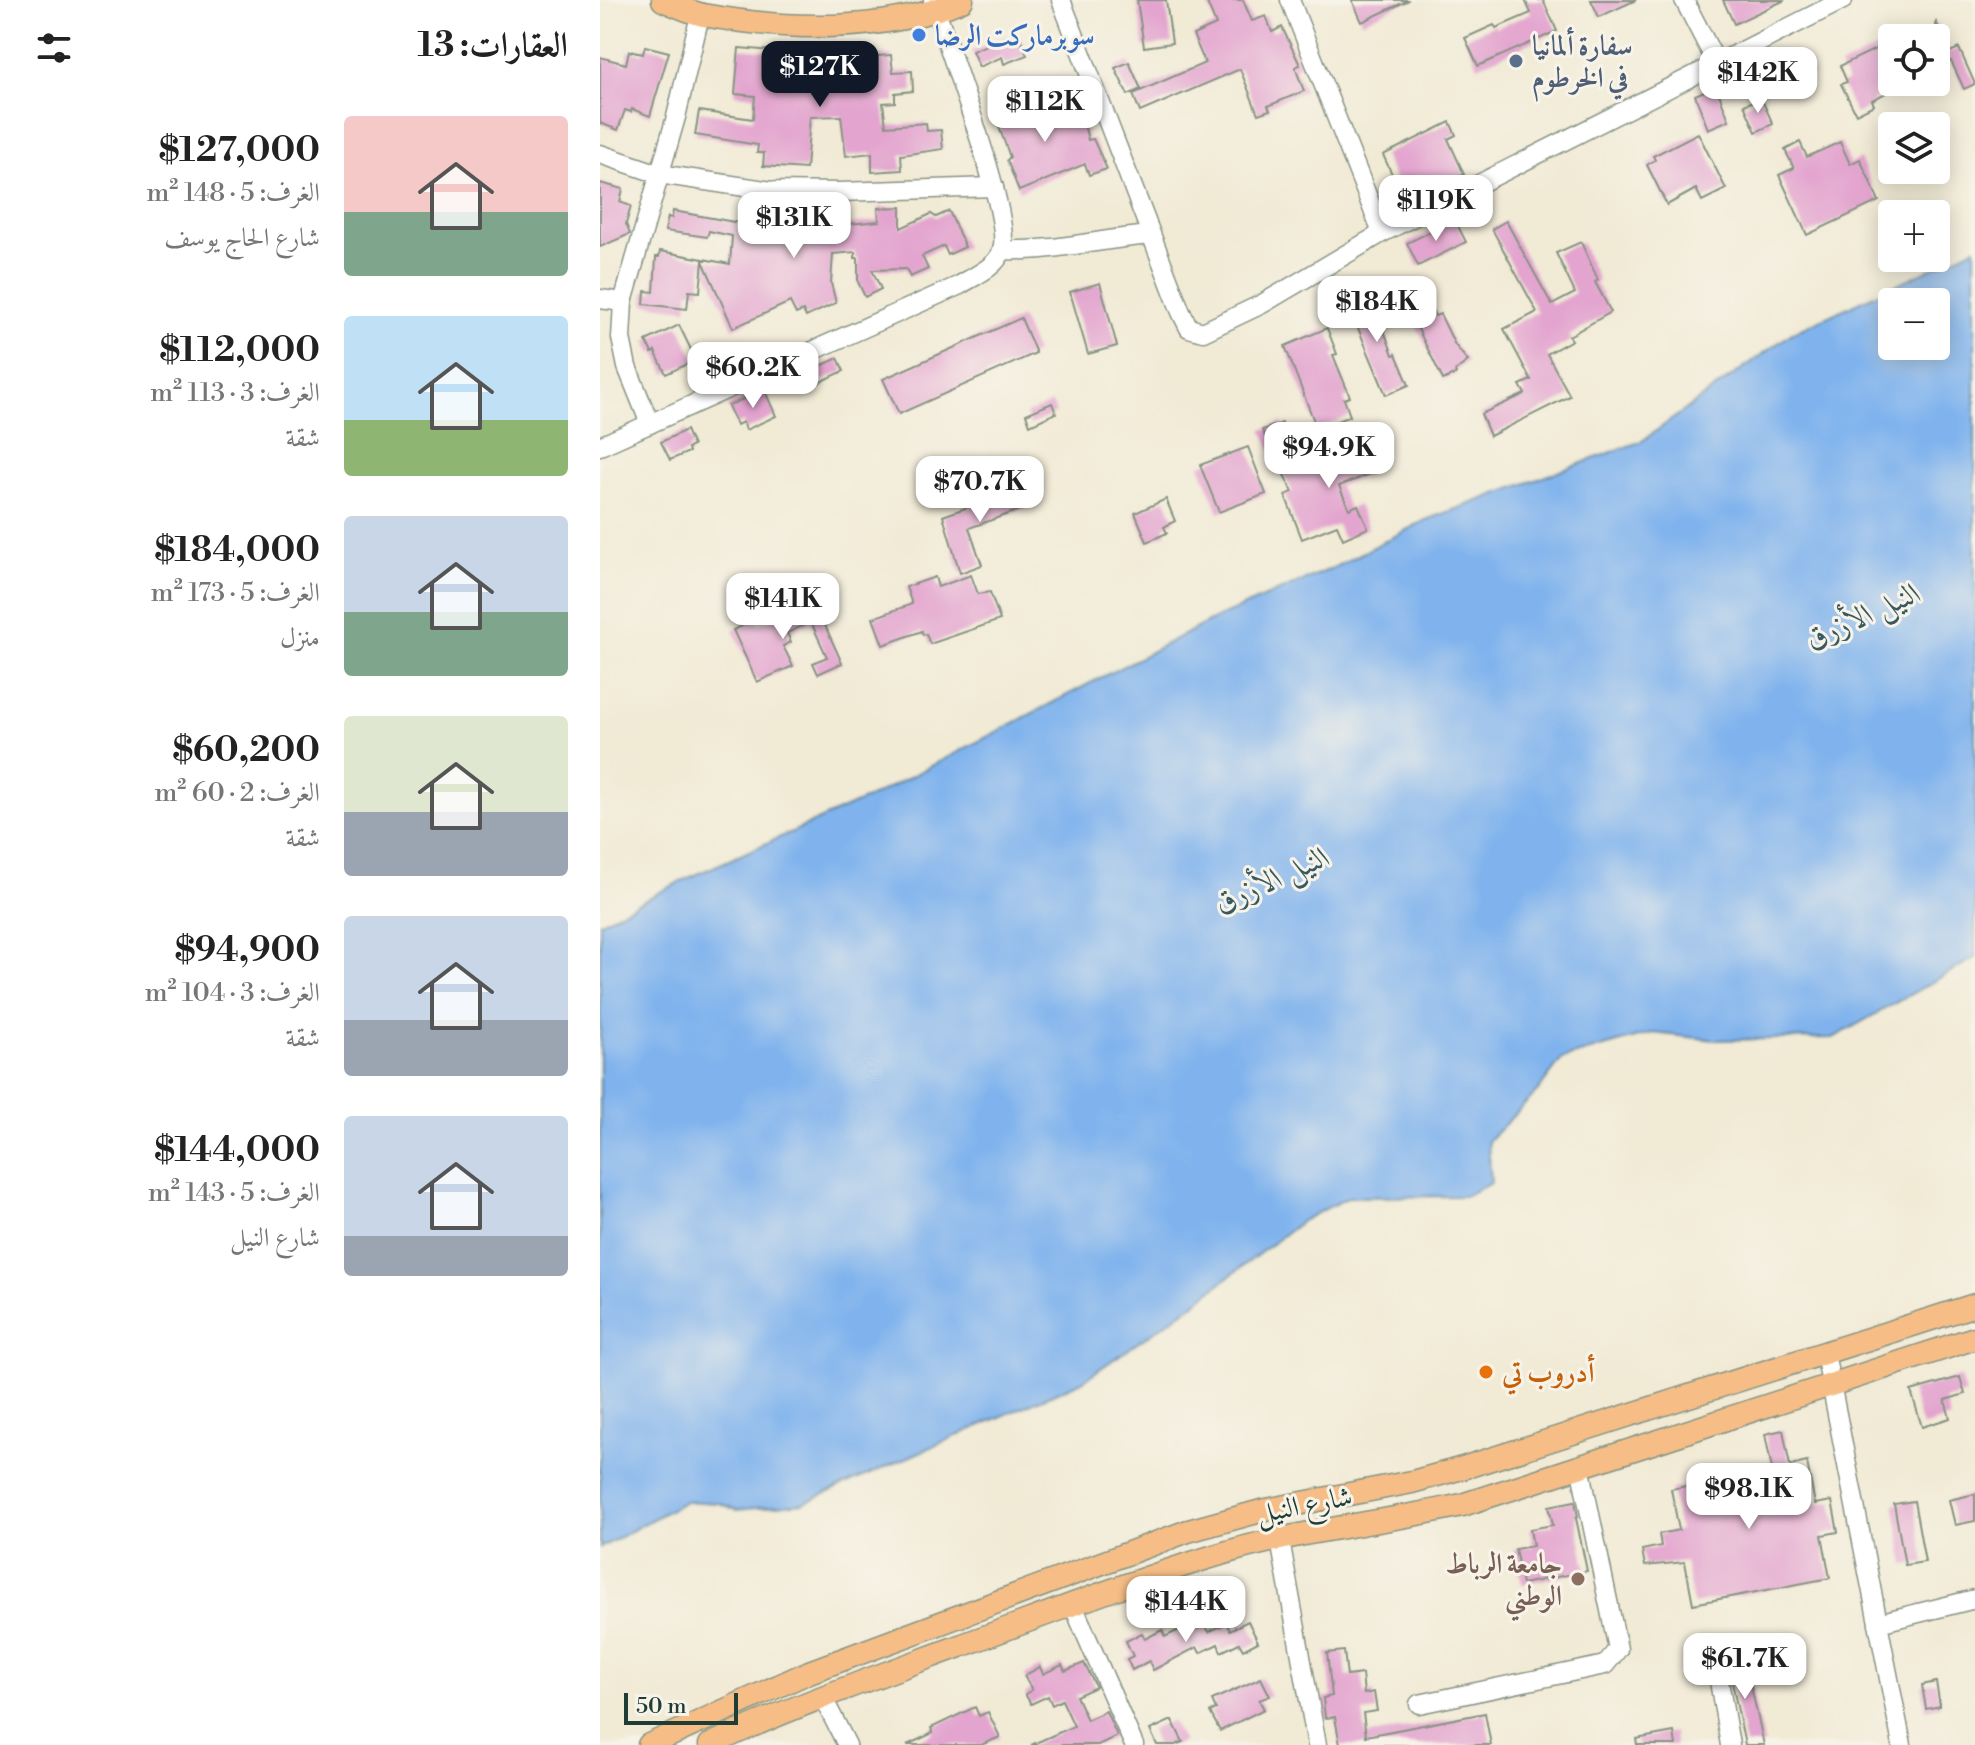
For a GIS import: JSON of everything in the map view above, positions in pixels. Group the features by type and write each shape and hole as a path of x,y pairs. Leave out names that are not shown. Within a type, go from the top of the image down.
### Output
{"main road":[{"path":"663,0 700,15 821,26 881,23 962,0"},
{"name":"شارع النيل","path":"649,1745 809,1672 1188,1531 1261,1511 1412,1482 1975,1305"},
{"name":"شارع النيل","path":"710,1745 822,1696 1072,1603 1233,1550 1462,1505 1975,1338"}],"street":[{"path":"1061,0 1189,328 1203,332 1262,304 1382,233 1843,0"},
{"path":"1290,0 1382,233"},
{"path":"1684,0 1717,64"},
{"path":"600,446 960,285 986,269 1002,250 1004,231 994,187 935,6"},
{"path":"650,424 627,367 621,338 623,302 676,117 700,15"},
{"path":"600,154 659,174 772,191 994,187"},
{"path":"1002,250 1048,249 1108,238 1151,235"},
{"path":"600,299 623,302"},
{"path":"1825,1353 1902,1745"},
{"path":"1419,1704 1605,1665 1615,1657 1618,1649 1580,1466"},
{"path":"1280,1540 1317,1745"},
{"path":"1878,1623 1975,1599"},
{"path":"1072,1603 1134,1745"},
{"path":"1713,1646 1730,1745"},
{"path":"822,1696 847,1745"}],"water":[{"name":"النيل الأزرق","path":"1975,248 1975,958 1833,1038 1716,1040 1653,1033 1562,1059 1538,1091 1488,1141 1491,1183 1465,1196 1349,1197 1303,1220 1188,1308 1082,1381 804,1503 737,1510 719,1503 685,1501 600,1548 600,922 684,880 875,795 1212,620 1335,567 1426,520 1642,441 1792,333 1878,293 1878,360 1950,360 1950,288 1889,288 1923,272 1950,272 1950,260"}],"building":[{"path":"1137,0 1166,0 1172,43 1144,47"},
{"path":"1206,0 1243,0 1252,21 1266,16 1272,32 1282,27 1300,65 1295,67 1304,91 1268,106 1270,110 1258,114 1240,69 1140,112 1133,94 1205,63 1193,35 1216,25"},
{"path":"1352,0 1409,0 1362,22"},
{"path":"1525,0 1543,0 1557,31 1478,66 1465,38 1531,13"},
{"path":"1591,0 1636,0 1599,17"},
{"path":"1723,0 1785,0 1734,24"},
{"path":"1018,32 1027,55 1004,64 1002,57 979,67 972,51"},
{"path":"645,46 669,52 650,116 632,109 631,112 625,110 618,130 600,123 600,57 626,64 629,51 643,54"},
{"path":"739,48 774,51 773,62 830,63 831,51 851,52 850,58 891,55 893,72 912,71 913,91 895,93 895,102 883,103 886,126 926,123 927,131 941,130 943,149 901,155 902,170 872,172 872,153 846,156 841,116 810,117 806,169 763,166 764,153 757,153 758,145 695,135 699,111 753,119 755,96 735,94"},
{"path":"1878,48 1880,96 1872,100 1874,105 1856,114 1841,84 1847,82 1840,66"},
{"path":"1959,48 1975,84 1964,89 1950,52"},
{"path":"1804,54 1813,74 1794,83 1785,63"},
{"path":"1129,62 1141,89 1128,95 1115,68"},
{"path":"1716,86 1729,120 1708,129 1695,95"},
{"path":"1027,92 1037,123 1081,112 1088,140 1093,139 1107,169 1089,175 1085,164 1019,191 1007,160 1010,157 999,127 1003,126 996,103"},
{"path":"1761,98 1773,124 1756,132 1744,105"},
{"path":"1450,122 1456,135 1448,139 1464,174 1405,202 1383,155"},
{"path":"1698,133 1726,189 1702,201 1696,189 1667,205 1647,165 1655,160 1653,156"},
{"path":"1800,142 1807,157 1840,142 1850,164 1860,159 1878,201 1807,235 1779,175 1794,168 1785,150"},
{"path":"600,183 623,189 620,202 631,206 626,224 630,234 600,247"},
{"path":"752,202 780,204 778,231 879,221 878,208 901,207 901,228 931,214 936,217 949,211 965,247 948,255 944,246 922,256 928,269 910,277 906,269 872,270 881,289 865,297 858,282 855,252 833,254 831,283 836,303 806,317 803,311 796,314 790,302 733,328 703,261 700,292 689,291 687,309 644,304 645,291 654,292 656,257 659,257 660,251 730,264 732,236 709,231 707,237 665,231 668,217 672,218 673,211 751,225"},
{"path":"1455,220 1466,242 1418,266 1407,243"},
{"path":"1506,221 1552,305 1575,293 1556,253 1581,242 1598,280 1595,282 1611,312 1569,336 1572,340 1547,354 1570,396 1490,436 1481,414 1525,394 1520,385 1531,380 1504,329 1537,312 1492,229"},
{"path":"1100,283 1117,346 1088,354 1070,292"},
{"path":"1361,289 1374,315 1378,314 1393,355 1396,354 1409,385 1386,395 1345,297"},
{"path":"1423,289 1435,316 1440,314 1455,345 1468,361 1455,371 1456,374 1443,380 1400,299"},
{"path":"1021,318 1036,353 899,414 883,379"},
{"path":"679,325 696,360 666,374 655,351 652,353 646,341"},
{"path":"1327,328 1337,354 1333,355 1350,397 1344,399 1350,416 1317,429 1285,346"},
{"path":"838,358 844,371 809,387 803,374"},
{"path":"764,389 776,416 746,430 743,422 737,425 728,406"},
{"path":"1052,403 1056,413 1030,425 1026,414"},
{"path":"1282,423 1289,442 1271,449 1262,430"},
{"path":"686,430 693,446 688,448 689,452 670,460 661,442"},
{"path":"1369,436 1377,455 1368,459 1373,473 1339,486 1349,509 1358,505 1368,528 1343,539 1337,525 1302,539 1285,495 1293,492 1282,471"},
{"path":"1248,447 1266,494 1219,512 1200,465"},
{"path":"1025,487 1031,506 969,528 982,565 960,573 943,516"},
{"path":"1166,499 1175,521 1164,527 1167,533 1147,542 1135,513"},
{"path":"971,575 978,594 990,592 1000,620 930,644 922,631 883,645 873,618 912,604 906,587 935,577 938,587"},
{"path":"813,599 842,663 818,674 813,663 827,657 811,622 787,633 791,642 783,646 793,666 757,682 733,630 757,619 759,624"},
{"path":"1960,1377 1965,1394 1945,1400 1950,1418 1922,1427 1911,1391"},
{"path":"1783,1430 1790,1466 1807,1462 1815,1504 1832,1501 1838,1532 1822,1535 1830,1578 1693,1604 1685,1562 1645,1566 1642,1550 1661,1546 1659,1534 1679,1530 1671,1489 1772,1469 1765,1434"},
{"path":"1975,1494 1975,1521 1955,1525 1949,1500"},
{"path":"1575,1501 1587,1571 1522,1584 1515,1549 1533,1546 1530,1529 1553,1525 1549,1506"},
{"path":"1914,1501 1925,1562 1905,1565 1894,1504"},
{"path":"1248,1621 1258,1642 1243,1650 1239,1643 1221,1652 1218,1644 1200,1653 1197,1647 1153,1670 1149,1661 1132,1670 1127,1659 1133,1656 1126,1641 1142,1633 1145,1639 1162,1630 1165,1637 1183,1628 1186,1634 1205,1625 1209,1632 1226,1623 1230,1630"},
{"path":"1344,1651 1347,1676 1362,1674 1364,1694 1374,1692 1377,1711 1363,1713 1366,1736 1485,1713 1491,1745 1340,1745 1335,1717 1325,1718 1323,1698 1332,1696 1327,1653"},
{"path":"1744,1654 1764,1745 1745,1745 1727,1658"},
{"path":"1084,1663 1096,1687 1076,1696 1087,1720 1106,1711 1117,1736 1098,1745 1031,1745 1074,1726 1062,1700 1052,1705 1048,1696 1031,1704 1025,1694 1032,1690 1024,1676 1040,1667 1043,1674 1062,1665 1065,1671"},
{"path":"1261,1678 1270,1696 1259,1700 1264,1709 1220,1731 1210,1712 1216,1709 1212,1700"},
{"path":"1936,1682 1940,1706 1926,1709 1922,1685"},
{"path":"975,1707 979,1716 988,1712 1000,1737 981,1745 907,1745 933,1733 931,1728"},
{"path":"1172,1720 1183,1742 1157,1745 1150,1730"},
{"path":"1674,1732 1676,1745 1637,1745 1636,1739"}],"place":[{"name":"سوبرماركت الرضا","path":"919,35"},
{"name":"سفارة ألمانيا في الخرطوم","path":"1516,61"},
{"name":"أدروب تي","path":"1486,1372"},
{"name":"جامعة الرباط الوطني","path":"1578,1579"}]}
